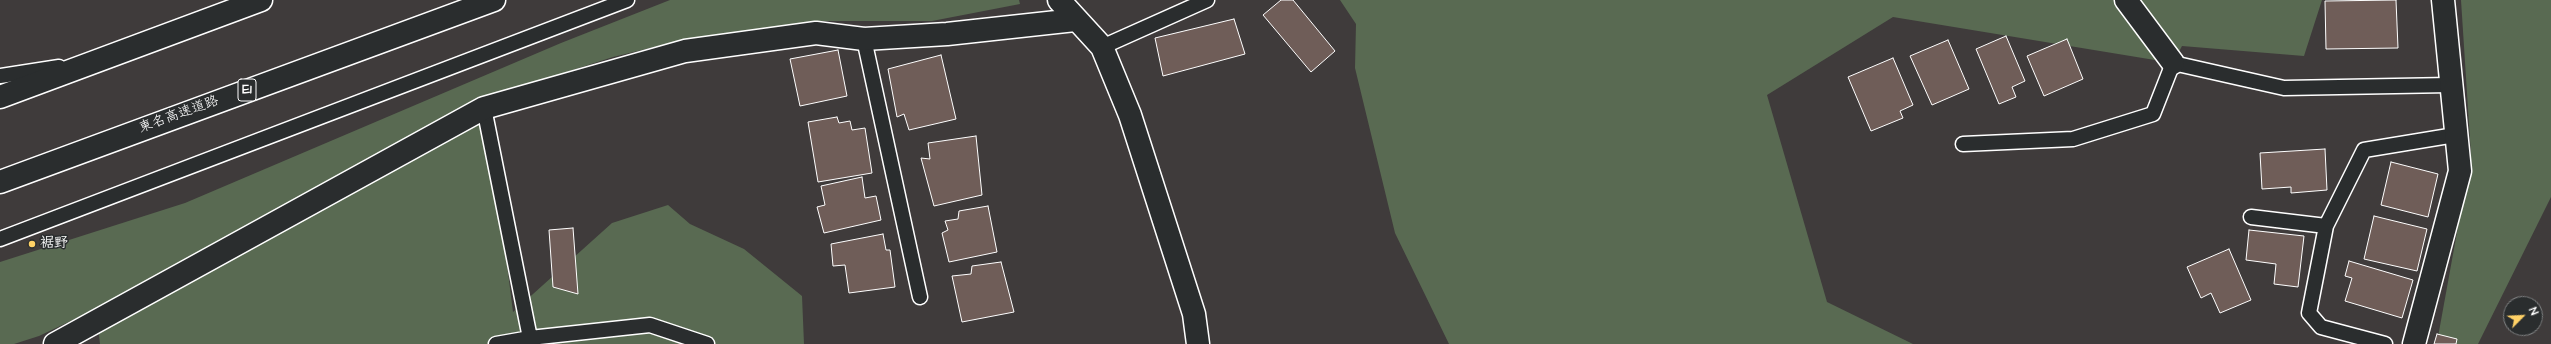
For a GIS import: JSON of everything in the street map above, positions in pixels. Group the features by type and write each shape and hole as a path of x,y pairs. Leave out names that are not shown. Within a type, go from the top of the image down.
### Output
{"main road":[{"path":"0,97 86,63 262,0"},
{"name":"東名高速道路","path":"0,182 494,0"},
{"path":"1059,0 1075,20 1102,47 1130,115 1192,306 1198,344"},
{"path":"2126,0 2173,63"},
{"path":"2414,344 2460,171 2450,85 2443,0"},
{"path":"55,344 484,108 685,51 816,33 864,39 947,34 1075,20"}],"lane":[{"path":"0,239 627,0"},
{"path":"1102,47 1207,0"},
{"path":"864,39 920,297"},
{"path":"0,76 86,63"},
{"path":"1963,144 2073,139 2153,114 2173,63 2284,88 2450,85"},
{"path":"484,108 530,338"},
{"path":"2385,344 2321,327 2309,313 2326,226 2364,150 2455,135"},
{"path":"2251,217 2326,226"},
{"path":"496,344 530,338 650,325 707,344"}],"green space":[{"path":"670,0 1019,0 1020,4 932,21 821,21 671,43 613,57 486,98 513,312 612,223 668,205 690,224 744,249 802,296 804,344 100,344 96,309 39,336 14,344 0,344 0,262 185,203 561,43"},
{"path":"1340,0 2322,0 2304,56 2182,46 2173,63 1893,17 1767,95 1827,302 1913,344 1449,344 1395,233 1355,68 1356,24"},
{"path":"2461,0 2551,0 2551,197 2478,344 2449,344 2438,337 2471,155"}],"building":[{"path":"1281,0 1293,0 1335,51 1311,72 1263,15"},
{"path":"2396,0 2398,48 2326,49 2325,1"},
{"path":"1234,19 1245,54 1163,76 1155,38"},
{"path":"2006,36 2025,81 2012,87 2016,97 1999,104 1976,49"},
{"path":"2067,39 2083,79 2044,96 2027,56"},
{"path":"1948,40 1969,89 1932,105 1910,56"},
{"path":"838,50 847,96 800,106 790,59"},
{"path":"941,55 956,119 909,130 904,114 897,117 888,69"},
{"path":"1893,58 1913,105 1900,111 1903,118 1871,131 1848,77"},
{"path":"837,117 839,123 850,121 852,130 865,128 872,173 818,182 808,122"},
{"path":"976,136 982,195 934,206 921,158 930,159 928,143"},
{"path":"2325,149 2327,190 2291,193 2291,187 2262,189 2260,153"},
{"path":"2391,162 2438,174 2428,217 2381,205"},
{"path":"862,177 865,198 876,196 881,220 824,233 817,207 825,205 821,186"},
{"path":"988,206 997,252 949,262 942,233 948,230 945,221 958,219 959,211"},
{"path":"2374,216 2427,229 2417,271 2364,259"},
{"path":"573,228 578,294 553,287 549,230"},
{"path":"2249,230 2304,236 2298,287 2274,284 2276,264 2246,260"},
{"path":"883,234 886,250 890,250 895,287 849,293 845,265 833,266 831,244"},
{"path":"2229,249 2251,300 2220,313 2211,293 2201,298 2187,267"},
{"path":"2349,261 2413,280 2402,318 2345,301 2352,278 2345,276"},
{"path":"1001,262 1014,312 962,322 952,276 971,274 972,266"},
{"path":"2437,334 2457,339 2456,344 2434,344"}],"place":[{"name":"裾野","path":"32,244"}]}
